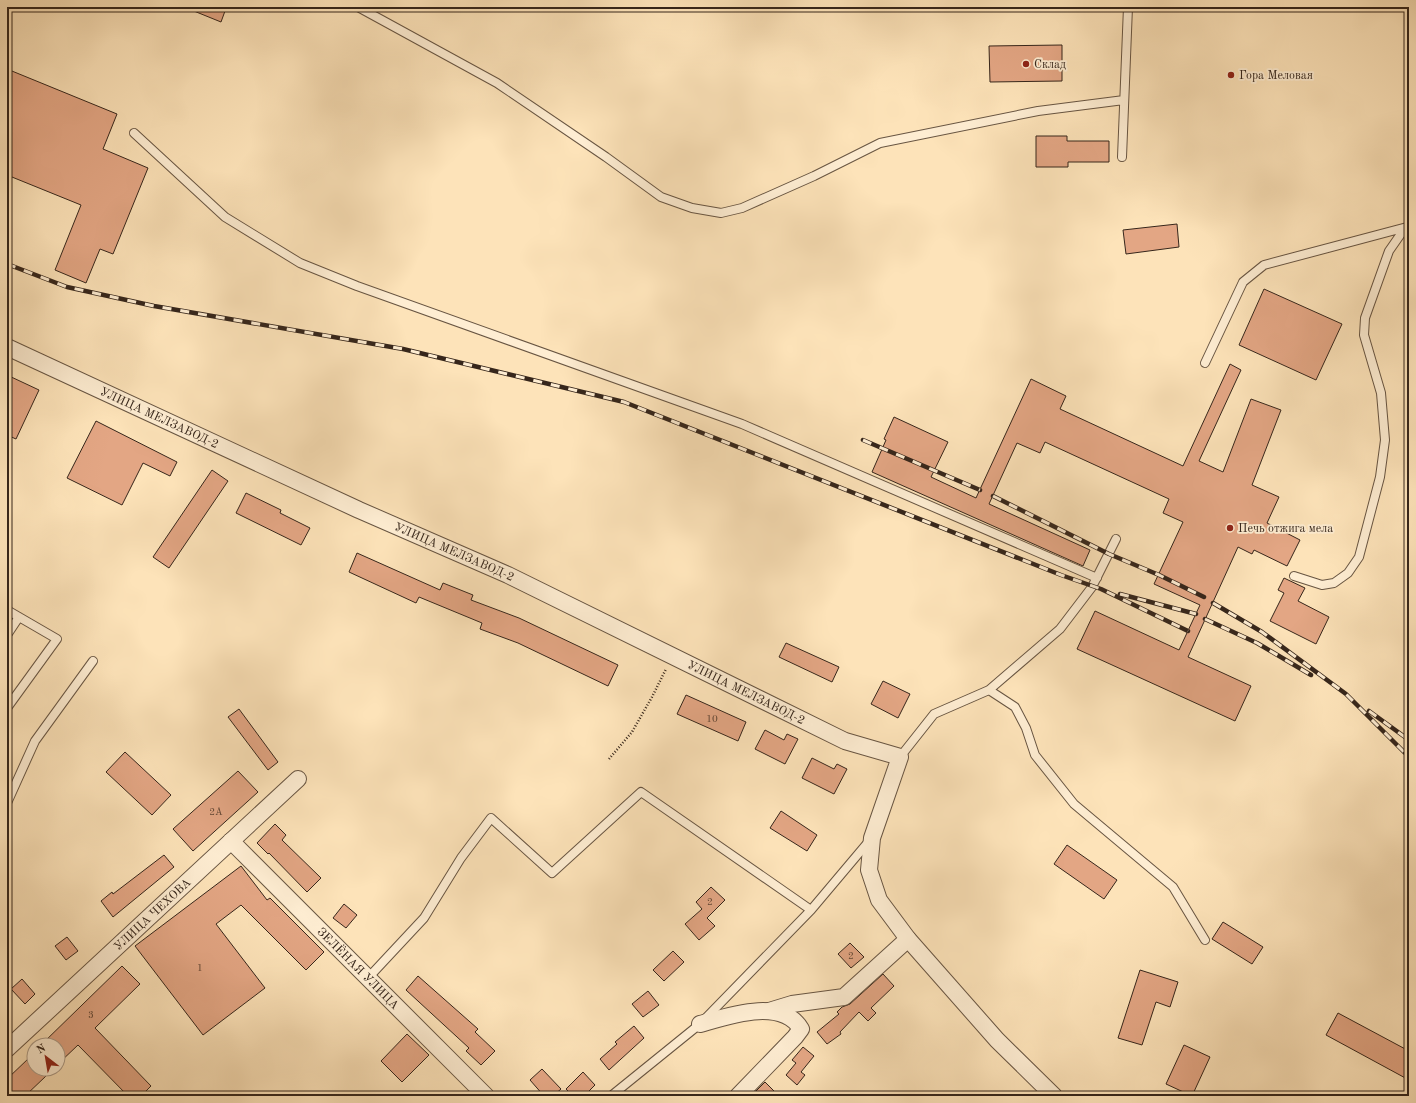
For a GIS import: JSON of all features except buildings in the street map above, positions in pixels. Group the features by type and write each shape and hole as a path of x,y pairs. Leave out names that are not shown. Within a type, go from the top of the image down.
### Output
{"street":[{"name":"УЛИЦА МЕЛЗАВОД-2","path":"7,347 359,510 508,575 845,741 900,757"},
{"path":"900,757 872,838 869,870 879,900 908,939 997,1040 1054,1096"},
{"name":"УЛИЦА ЧЕХОВА","path":"7,1049 298,779"},
{"name":"ЗЕЛЁНАЯ УЛИЦА","path":"231,841 486,1096"},
{"path":"700,1024 738,1014 767,1011 792,1004 844,997 908,939"},
{"path":"738,1096 795,1037 801,1028 797,1021 778,1012 767,1011"}],"lane":[{"path":"358,7 497,83 606,157 661,198 692,208 721,213 749,204 814,176 880,143 1038,111 1124,100"},
{"path":"1122,157 1128,7"},
{"path":"134,133 225,217 300,263 357,286 742,424 1097,578"},
{"path":"1205,363 1243,282 1264,265 1407,227"},
{"path":"1294,576 1322,585 1334,583 1348,573 1359,557 1380,477 1385,440 1381,393 1364,335 1365,318 1388,252 1407,227"},
{"path":"900,757 934,714 989,690 1060,629 1097,578 1116,539"},
{"path":"7,610 57,639 7,708"},
{"path":"7,635 19,617"},
{"path":"7,803 35,740 93,661"},
{"path":"989,690 1015,707 1026,728 1035,755 1074,804 1173,887 1205,940"},
{"path":"368,978 424,918 461,858 491,818 552,873 641,792 811,910"},
{"path":"611,1096 700,1024 811,910 872,838"}],"path":[{"path":"609,759 632,732 652,698 666,668 675,656"}],"railway":[{"path":"7,264 67,287 154,306 403,349 624,402 1061,575 1101,589 1188,631"},
{"path":"863,440 980,490"},
{"path":"993,496 1109,554 1159,575 1204,597"},
{"path":"1120,594 1196,614"},
{"path":"1213,603 1262,632 1346,694 1405,753"},
{"path":"1205,619 1257,643 1311,675"},
{"path":"1369,711 1409,740"}],"place":[{"name":"Склад","path":"1026,64"},
{"name":"Гора Меловая","path":"1231,75"},
{"name":"Печь отжига мела","path":"1230,528"}]}
